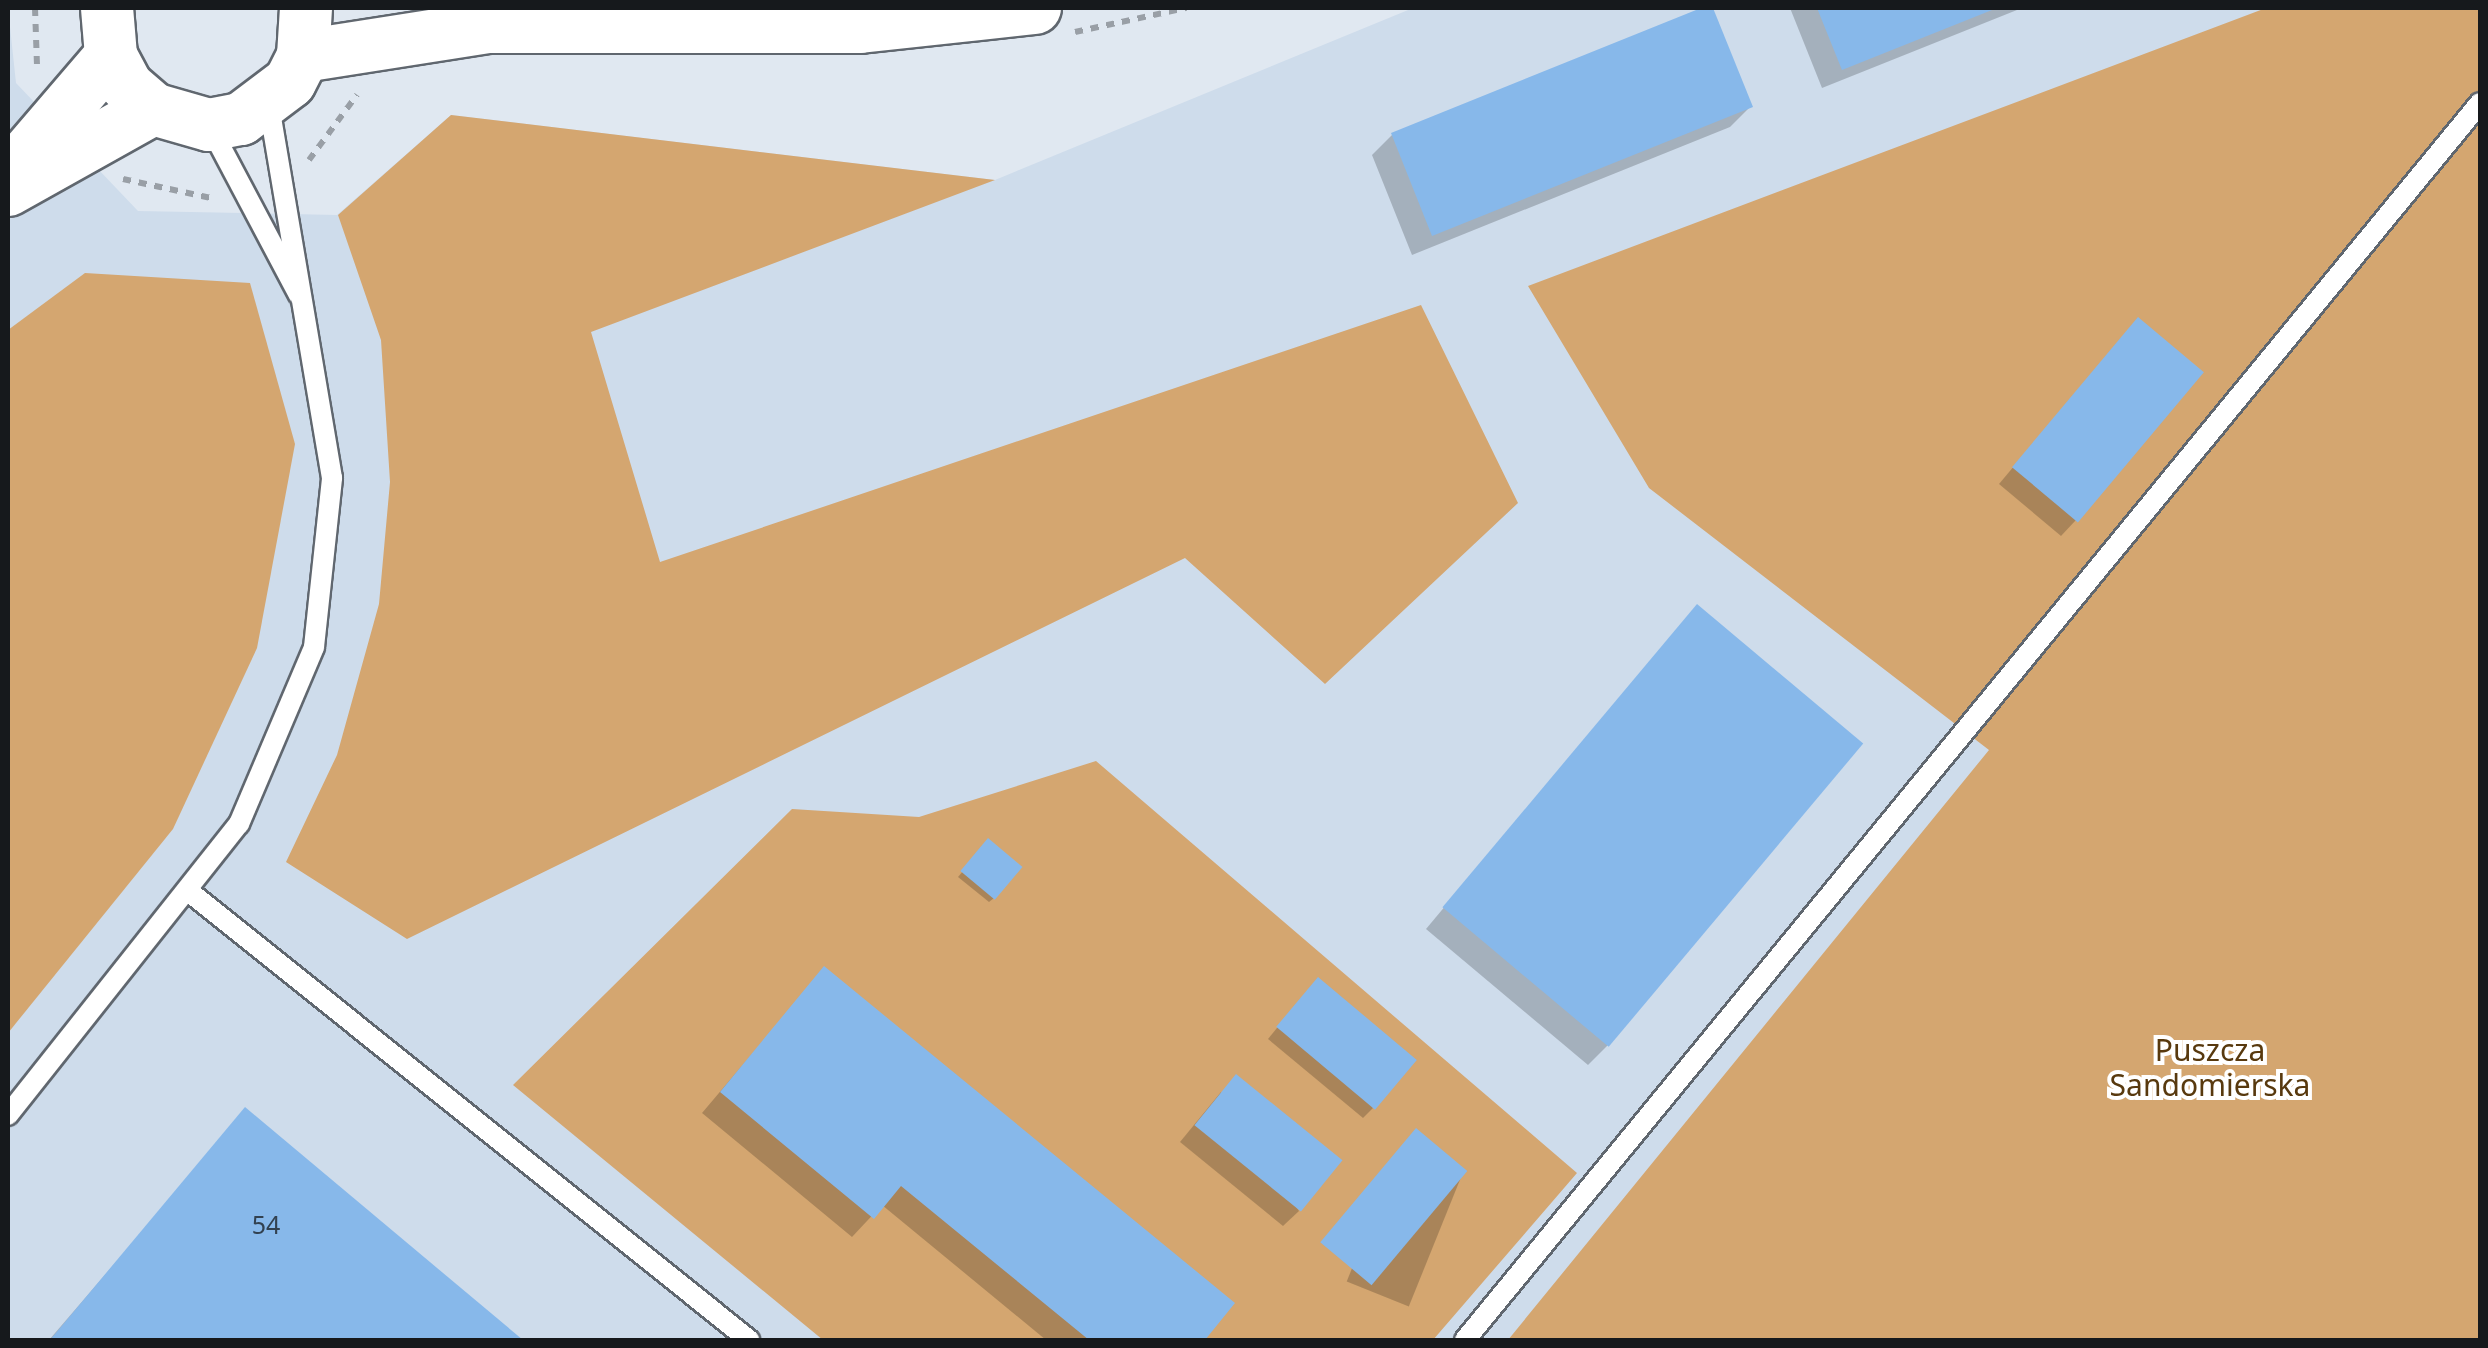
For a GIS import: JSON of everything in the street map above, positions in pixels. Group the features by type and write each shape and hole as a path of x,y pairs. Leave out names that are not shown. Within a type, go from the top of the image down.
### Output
{"street":[{"path":"412,8 488,27"},
{"path":"8,190 152,109 209,125 269,104 305,32 488,27 860,27 1035,8"},
{"path":"8,176 109,32 152,109"}],"lane":[{"path":"1465,1340 2480,103"},
{"path":"8,1115 192,894 272,761 326,592 332,478 307,309 269,104"},
{"path":"209,125 307,309"},
{"path":"192,894 749,1340"}],"shaded area":[{"path":"8,8 16,83 138,211 337,215 451,115 995,180 1413,8 2480,8 1629,1340 8,1340"}],"green space":[{"name":"Puszcza Sandomierska","path":"2266,8 2480,8 2480,1340 1508,1340 1989,750 1649,488 1528,286"},
{"path":"451,115 995,180 591,332 660,562 1421,305 1518,503 1325,684 1185,558 407,939 286,862 337,755 379,604 390,482 381,340 338,215"},
{"path":"85,273 250,283 295,444 257,648 173,829 8,1033 8,330"},
{"path":"1096,761 1577,1173 1433,1340 823,1340 513,1085 792,809 919,817"}],"building":[{"path":"1701,8 1713,8 1753,107 1432,236 1391,133"},
{"path":"1817,8 1997,8 1842,70"},
{"path":"2138,317 2204,372 2078,522 2012,467"},
{"path":"1697,604 1863,743 1609,1047 1442,907"},
{"path":"988,838 1022,867 995,900 960,871"},
{"path":"824,966 1235,1303 1205,1340 1089,1340 901,1186 874,1219 720,1092"},
{"path":"1318,977 1417,1060 1375,1110 1276,1027"},
{"path":"1236,1074 1342,1160 1301,1212 1194,1125"},
{"path":"245,1107 523,1340 50,1340"},
{"path":"1416,1128 1467,1171 1372,1285 1320,1242"}]}
